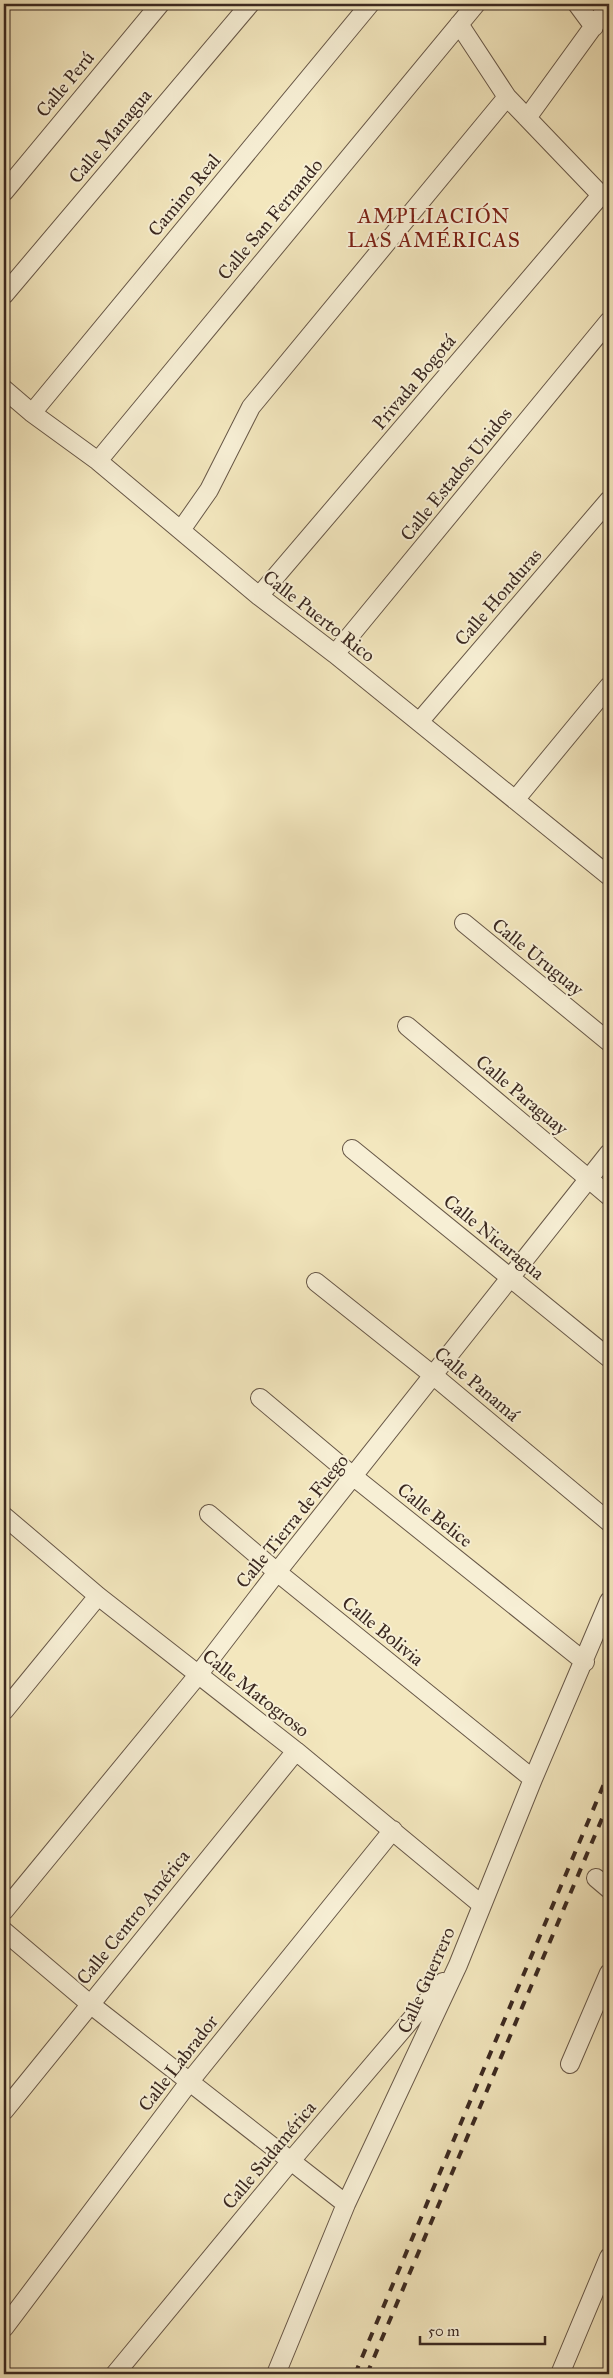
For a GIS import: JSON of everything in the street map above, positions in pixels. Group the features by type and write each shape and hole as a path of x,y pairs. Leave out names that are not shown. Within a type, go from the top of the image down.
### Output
{"street":[{"name":"Calle Perú","path":"4,192 160,4"},
{"name":"Calle Managua","path":"4,296 250,4"},
{"name":"Camino Real","path":"32,413 370,4"},
{"name":"Calle San Fernando","path":"98,461 476,4"},
{"path":"577,4 594,27"},
{"path":"459,24 507,97 527,118 609,6"},
{"path":"181,530 209,490 251,407 507,97"},
{"name":"Privada Bogotá","path":"259,596 601,195 527,118"},
{"name":"Calle Estados Unidos","path":"335,654 609,321"},
{"name":"Calle Puerto Rico","path":"4,389 32,413 98,461 259,596 335,654 609,876"},
{"name":"Calle Honduras","path":"419,722 609,500"},
{"path":"515,800 609,686"},
{"name":"Calle Uruguay","path":"464,923 609,1042"},
{"name":"Calle Paraguay","path":"408,1026 609,1196"},
{"name":"Calle Nicaragua","path":"352,1149 609,1358"},
{"name":"Calle Tierra de Fuego","path":"4,1911 198,1675 276,1572 354,1477 609,1154"},
{"name":"Calle Panamá","path":"316,1282 434,1376 609,1522"},
{"name":"Calle Belice","path":"260,1398 354,1477 585,1662"},
{"name":"Calle Bolivia","path":"209,1514 276,1572 532,1779"},
{"name":"Calle Matogroso","path":"4,1516 98,1596 296,1751 482,1905"},
{"path":"4,1711 98,1596"},
{"name":"Calle Guerrero","path":"276,2374 346,2204 458,1965 532,1779 585,1662 609,1601"},
{"name":"Calle Centro América","path":"4,2111 296,1751"},
{"name":"Calle Labrador","path":"4,2328 190,2081 393,1830"},
{"path":"4,1930 90,2004 346,2204"},
{"name":"Calle Sudamérica","path":"115,2374 290,2162 458,1965"},
{"path":"570,2064 609,1973"},
{"path":"560,2374 609,2257"}],"railway":[{"path":"355,2374 609,1772"},
{"path":"367,2374 609,1802"}],"district":[{"name":"AMPLIACIÓN LAS AMÉRICAS","path":"434,228"}]}
